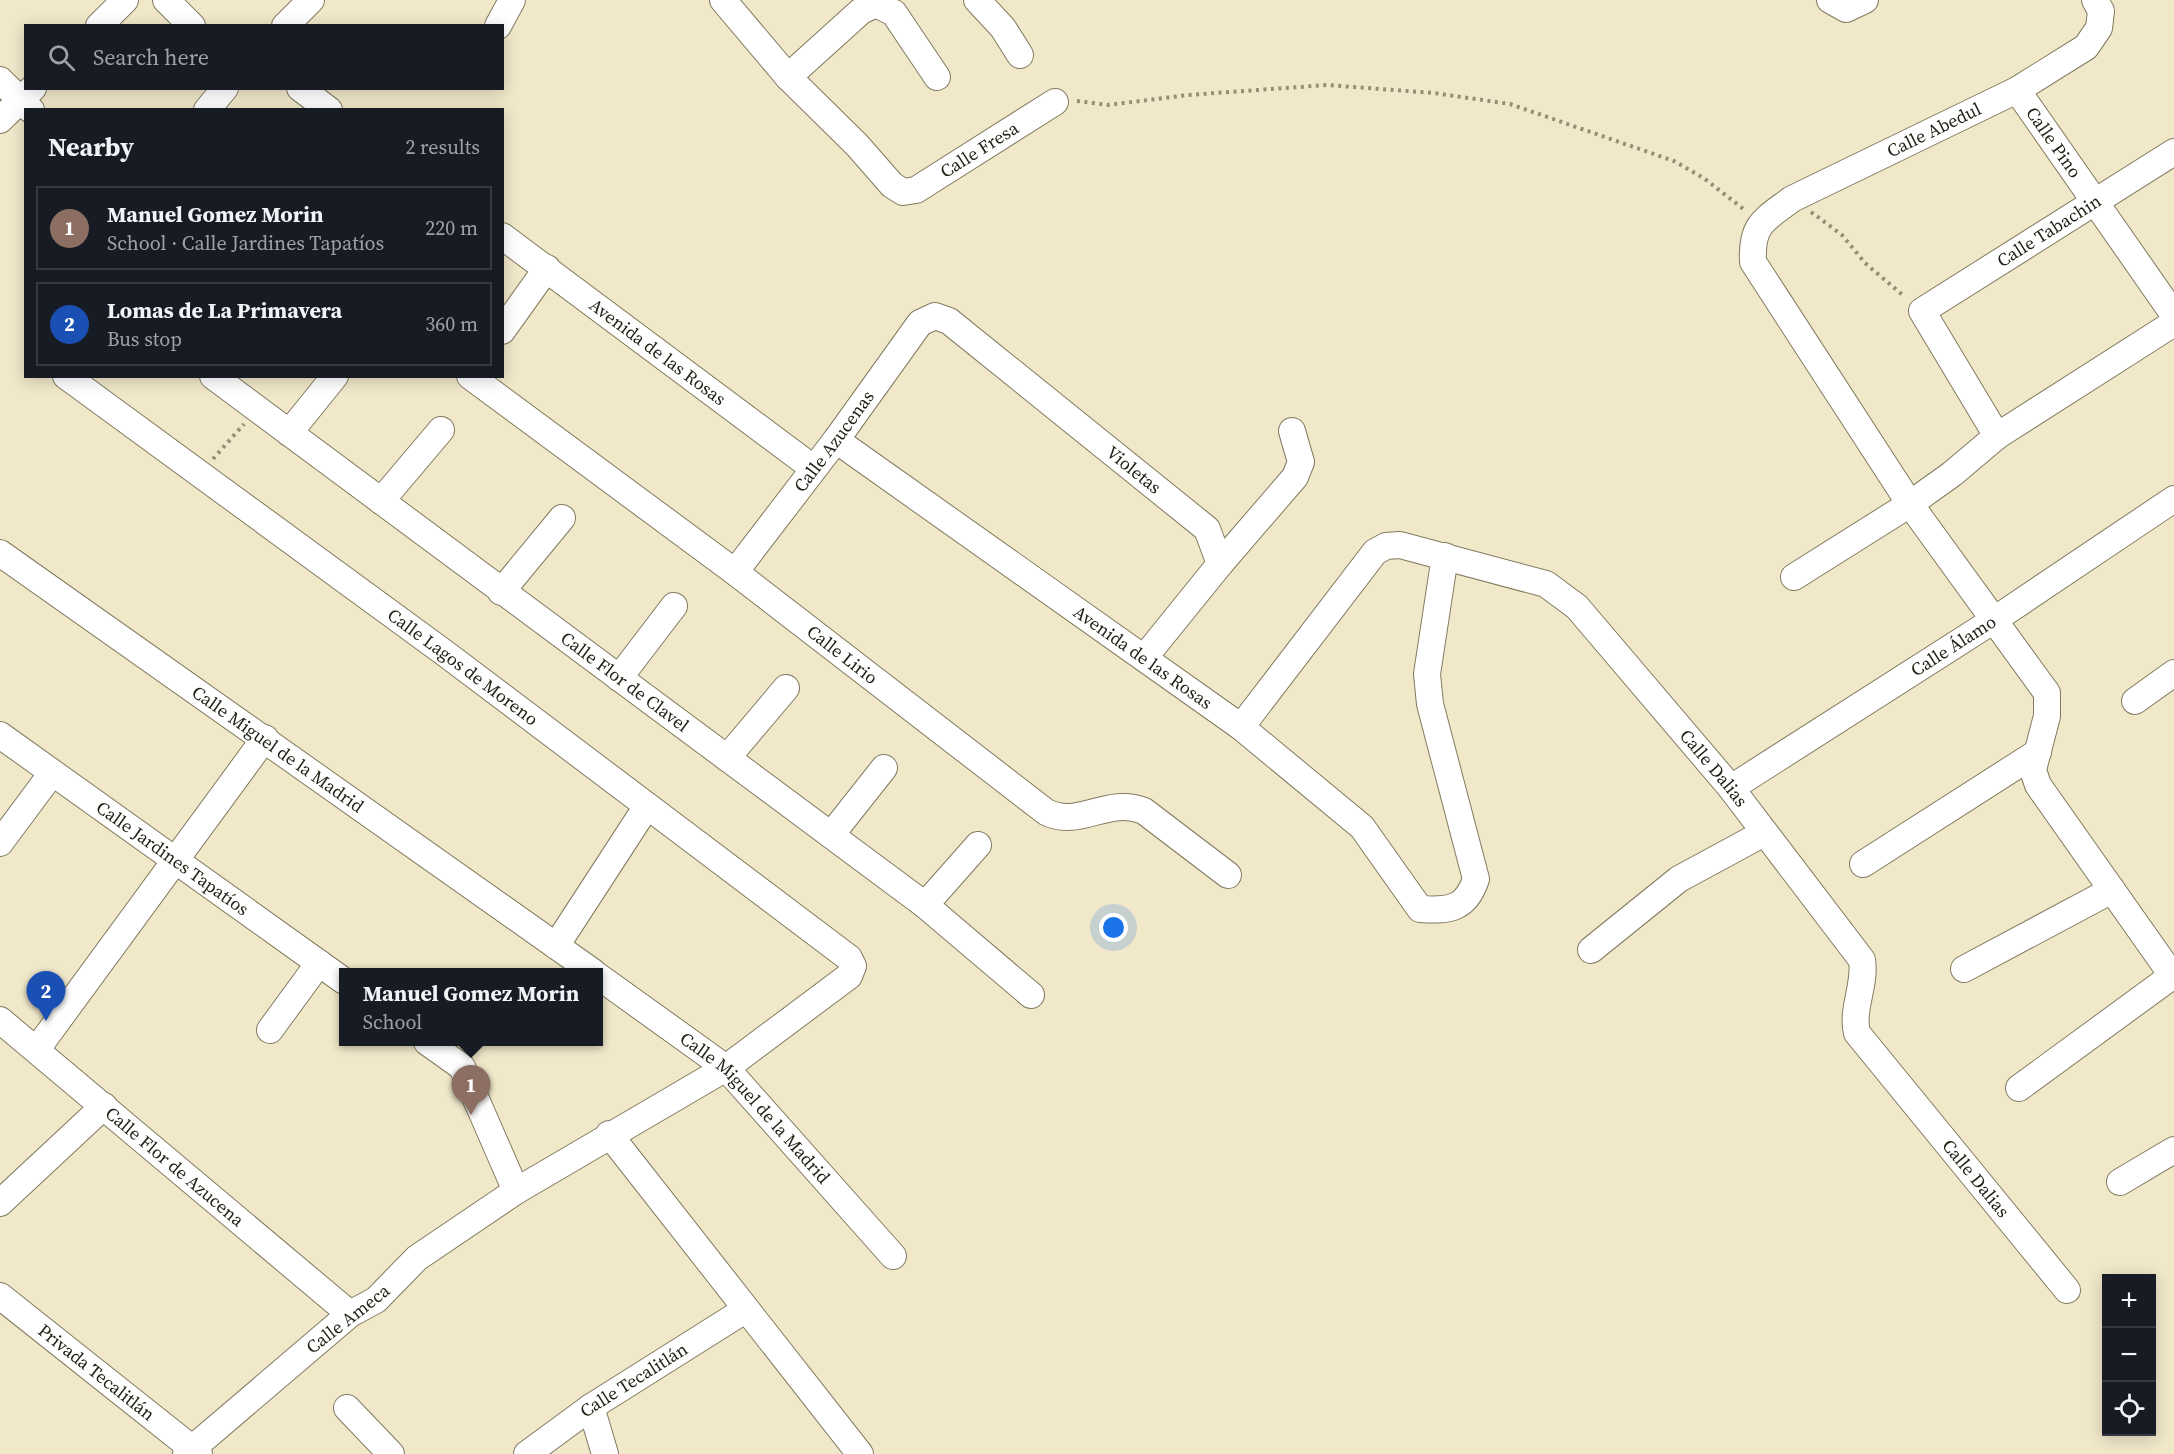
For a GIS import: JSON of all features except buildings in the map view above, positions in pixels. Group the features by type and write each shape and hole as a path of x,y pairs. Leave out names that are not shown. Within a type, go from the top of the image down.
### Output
{"street":[{"path":"101,24 125,0"},
{"path":"166,0 190,24"},
{"path":"287,24 311,0"},
{"path":"499,24 512,0"},
{"path":"723,0 788,77 861,10 876,4 894,13 937,77"},
{"path":"977,0 1003,28 1020,55"},
{"path":"1830,0 1846,9 1865,0"},
{"name":"Calle Abedul","path":"1761,222 1792,200 2017,90 2086,47 2098,28 2101,11 2095,0"},
{"name":"Calle Fresa","path":"788,77 857,145 892,185 903,192 916,190 1055,102"},
{"path":"0,80 28,99 0,120"},
{"path":"209,108 223,90"},
{"path":"303,90 326,108"},
{"name":"Calle Pino","path":"2017,90 2174,315"},
{"name":"Calle Tabachin","path":"1922,311 2094,201 2124,186 2174,152"},
{"path":"1761,222 1751,241 1753,262 1911,504 2047,693 2047,716 2033,770 2038,785 2173,977 2019,1088"},
{"name":"Avenida de las Rosas","path":"504,237 813,468"},
{"path":"504,328 547,268"},
{"path":"1922,311 1997,436"},
{"name":"Calle Azucenas","path":"735,572 836,440 920,323 935,316"},
{"name":"Violetas","path":"935,316 949,321 1207,529 1220,564"},
{"path":"1794,577 1911,504 1952,474 1997,436 2174,323"},
{"name":"Calle Lagos de Moreno","path":"69,378 446,654 849,958 853,966"},
{"name":"Calle Flor de Clavel","path":"216,378 501,592 926,905 1030,995"},
{"path":"289,433 333,378"},
{"name":"Calle Lirio","path":"473,378 735,572 1046,812 1059,818 1072,818 1109,807 1130,805 1144,811 1228,875"},
{"path":"381,501 441,430"},
{"path":"1144,658 1220,564 1295,477 1301,462 1292,431"},
{"name":"Avenida de las Rosas","path":"836,440 1241,727 1362,827 1420,909 1441,910 1463,903 1472,892 1476,879 1430,704 1427,674 1445,556"},
{"name":"Calle Álamo","path":"1731,788 1994,620 2174,499"},
{"path":"501,592 562,518"},
{"name":"Calle Dalias","path":"1241,727 1375,552 1386,546 1401,545 1546,584 1577,607 1731,788 1862,960 1864,971 1854,1022 1857,1033 2067,1290"},
{"name":"Calle Miguel de la Madrid","path":"0,553 265,738 587,968"},
{"path":"619,678 674,606"},
{"path":"2135,701 2174,673"},
{"path":"728,758 786,687"},
{"name":"Calle Jardines Tapatíos","path":"0,735 339,977"},
{"path":"37,1049 265,738"},
{"path":"1863,864 2038,752"},
{"path":"831,835 884,768"},
{"path":"0,843 52,772"},
{"path":"556,946 647,806"},
{"path":"1591,950 1679,879 1764,832"},
{"path":"926,905 978,845"},
{"path":"1964,969 2112,890"},
{"path":"270,1030 319,963"},
{"name":"Calle Ameca","path":"193,1452 350,1314 375,1300 417,1258 516,1191 609,1134 726,1068 849,976 853,966"},
{"name":"Calle Miguel de la Madrid","path":"603,980 726,1068 893,1256"},
{"name":"Calle Flor de Azucena","path":"3,1027 37,1049 350,1314"},
{"path":"435,1046 462,1067 516,1191"},
{"path":"0,1203 104,1106"},
{"path":"609,1134 860,1454"},
{"path":"2120,1182 2174,1150"},
{"name":"Privada Tecalitlán","path":"0,1296 193,1452"},
{"name":"Calle Tecalitlán","path":"527,1454 591,1407 745,1310"},
{"path":"591,1407 605,1454"},
{"path":"347,1408 391,1454"}],"path":[{"path":"1055,102 1081,100 1108,105 1188,95 1327,84 1434,93 1510,104 1674,161 1705,179 1761,222"},
{"path":"1792,200 1842,236 1865,263 1922,311"},
{"path":"199,474 257,411"}],"place":[{"name":"Lomas de La Primavera","path":"46,1021"},
{"name":"Manuel Gomez Morin","path":"471,1115"}]}
